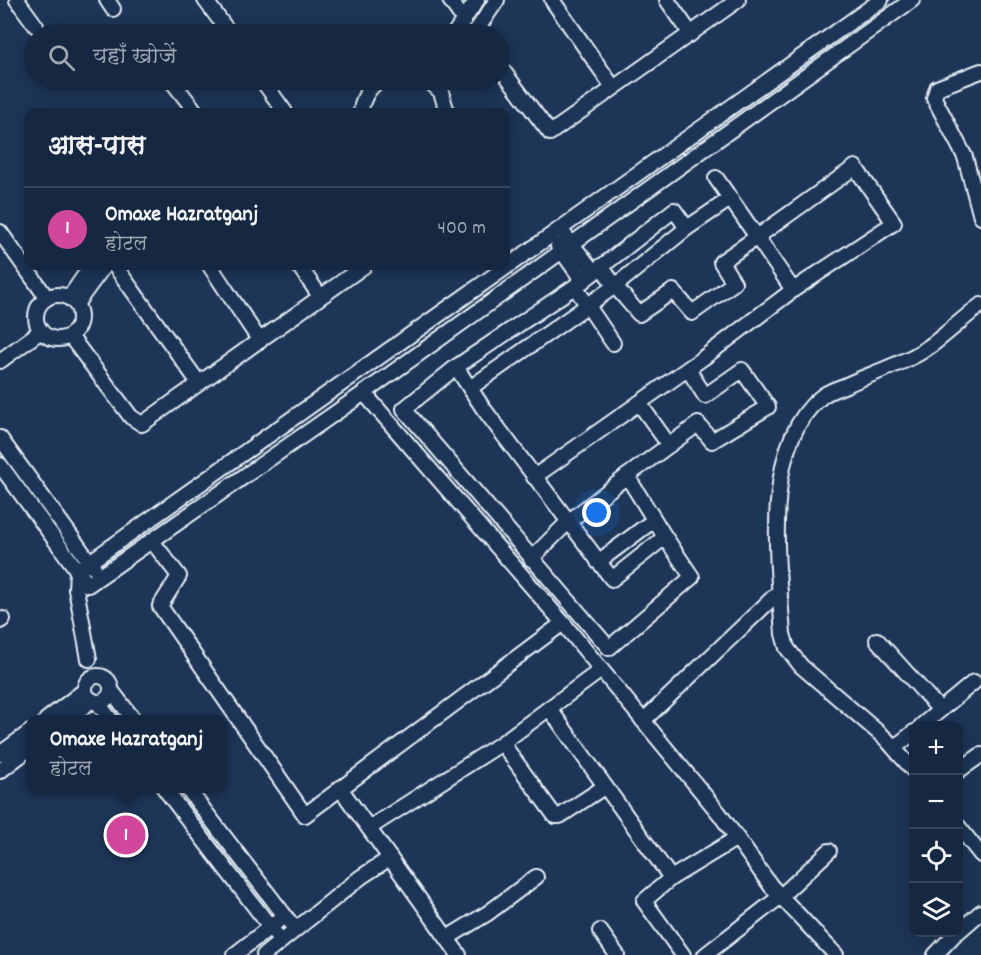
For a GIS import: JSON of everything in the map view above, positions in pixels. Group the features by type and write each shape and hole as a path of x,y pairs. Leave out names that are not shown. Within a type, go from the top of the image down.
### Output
{"street":[{"path":"17,0 35,24"},
{"path":"205,0 223,24"},
{"path":"450,0 464,20"},
{"path":"461,24 477,0"},
{"path":"480,24 496,0"},
{"path":"552,0 614,87"},
{"path":"667,0 691,34"},
{"path":"510,80 550,133 738,0"},
{"path":"510,265 881,0"},
{"path":"80,606 88,585 364,393 908,1"},
{"path":"981,71 937,88 933,98 965,157 981,217"},
{"path":"179,90 193,108"},
{"path":"269,90 282,108"},
{"path":"362,108 369,90"},
{"path":"440,90 446,108"},
{"path":"534,477 688,369 793,290 894,223 855,167 721,262 734,283 692,313 673,291 639,314 615,285 588,277"},
{"path":"716,178 793,290"},
{"path":"470,388 588,306 687,228 730,199"},
{"path":"627,476 692,578 609,648 404,410 456,367 588,277 674,210 687,228"},
{"path":"0,232 24,266"},
{"path":"555,233 588,277 588,306 613,342"},
{"path":"26,270 46,298"},
{"path":"73,301 89,270"},
{"path":"73,301 101,270"},
{"path":"118,270 199,383"},
{"path":"213,270 260,341"},
{"path":"302,270 320,296"},
{"path":"70,336 131,417 142,424 358,270"},
{"path":"108,715 93,690 76,589 77,571 502,270"},
{"path":"60,295 73,301 80,313 80,321 78,328 70,336 53,339 39,327 38,310 46,298 60,295"},
{"path":"909,765 894,748 793,657 787,648 783,634 777,540 784,462 791,438 802,416 821,396 912,357 942,338 963,317 981,305"},
{"path":"0,350 39,327"},
{"path":"0,362 39,327"},
{"path":"456,367 534,477 612,579 665,537"},
{"path":"531,560 568,522 698,424 712,441 768,407 742,369 705,396 688,369"},
{"path":"364,393 563,622 719,813 771,886 836,955"},
{"path":"639,403 669,445"},
{"path":"0,438 101,576"},
{"path":"0,465 88,585"},
{"path":"598,562 654,520"},
{"path":"152,541 179,576 160,606 305,815 563,622"},
{"path":"643,721 780,591"},
{"path":"878,640 940,710"},
{"path":"369,828 502,743 601,670"},
{"path":"54,715 109,682 111,690 130,715"},
{"path":"927,721 974,682"},
{"path":"71,715 93,690"},
{"path":"549,708 671,878"},
{"path":"0,754 26,735"},
{"path":"894,748 909,736"},
{"path":"502,743 555,816 560,816 604,787"},
{"path":"0,771 26,751"},
{"path":"963,768 981,755"},
{"path":"340,788 459,955"},
{"path":"167,793 281,941"},
{"path":"190,793 295,929"},
{"path":"960,829 981,855"},
{"path":"683,955 644,902 671,878 737,838"},
{"path":"705,955 781,896 829,851"},
{"path":"264,955 361,877 390,858"},
{"path":"447,938 488,913 537,876"},
{"path":"963,928 981,912"},
{"path":"234,955 285,915"},
{"path":"600,931 617,955"},
{"path":"935,955 953,937"}],"place":[{"name":"Omaxe Hazratganj","path":"126,835"}]}
